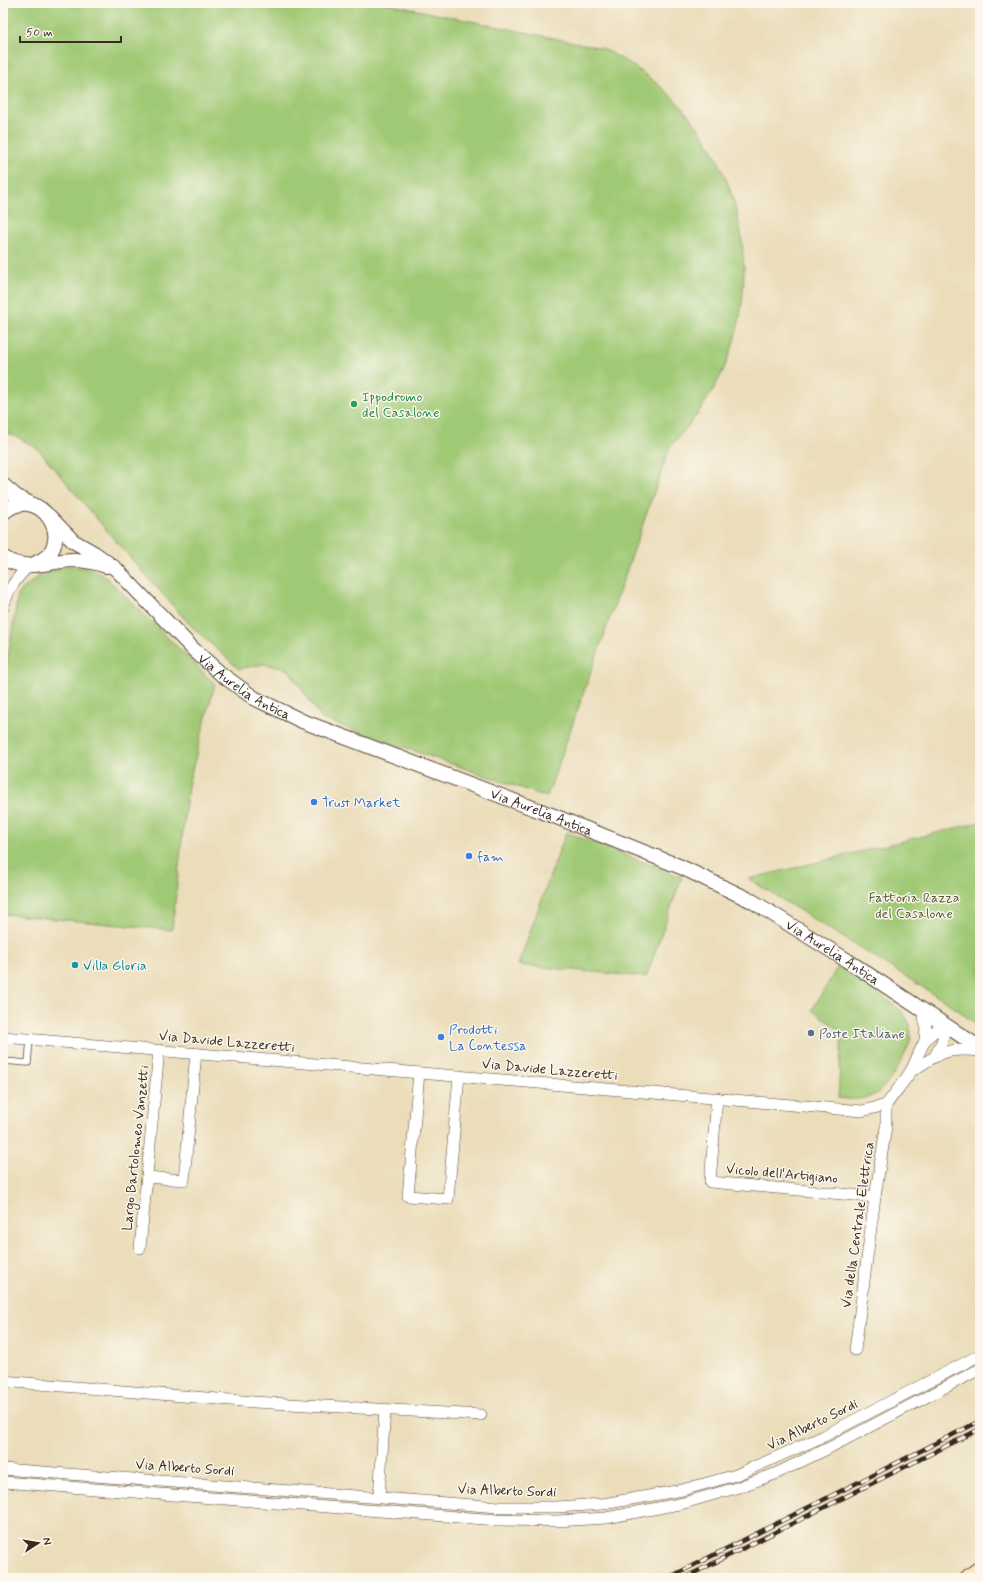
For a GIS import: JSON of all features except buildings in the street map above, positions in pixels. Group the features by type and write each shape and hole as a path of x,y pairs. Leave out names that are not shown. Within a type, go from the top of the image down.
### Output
{"main road":[{"path":"968,1578 980,1568"}],"street":[{"name":"Via Aurelia Antica","path":"3,485 17,498 42,509 73,541 116,568 194,650 221,674 254,698 302,721 546,813 681,867 752,901 922,1009 980,1049"},
{"path":"3,513 12,506 23,504 33,505"},
{"path":"3,608 8,590 15,579 30,565 41,561 49,554 54,545 55,530 49,516"},
{"path":"3,557 14,564 30,565 57,561 82,560 116,568"},
{"path":"922,1009 926,1026 925,1040"},
{"path":"886,1105 910,1072 925,1040 935,1030 946,1025"},
{"path":"935,1056 942,1042 946,1025"},
{"name":"Via Davide Lazzeretti","path":"3,1037 862,1111 886,1105"},
{"path":"910,1072 935,1056 949,1050 980,1049"},
{"name":"Largo Bartolomeo Vanzetti","path":"140,1248 159,1050"},
{"path":"147,1177 184,1180 196,1054"},
{"path":"419,1073 408,1196 428,1198 448,1199 459,1076"},
{"name":"Vicolo dell'Artigiano","path":"717,1098 710,1182 875,1197"},
{"name":"Via della Centrale Elettrica","path":"855,1350 875,1197 886,1128 886,1105"},
{"name":"Via Alberto Sordi","path":"3,1469 499,1507 557,1507 603,1504 682,1490 736,1475 771,1461 824,1436 980,1355"},
{"name":"Via Alberto Sordi","path":"3,1482 498,1520 557,1521 606,1518 684,1503 740,1487 775,1474 980,1369"},
{"path":"3,1382 254,1402 481,1415"},
{"path":"379,1497 384,1410"}],"lane":[{"path":"3,1061 28,1063 30,1039"}],"green space":[{"name":"Ippodromo del Casalone","path":"3,3 383,3 602,48 622,59 659,85 675,100 699,129 718,160 732,195 740,231 744,268 742,304 734,341 721,375 710,395 691,422 670,447 547,797 322,719 289,670 264,664 239,669 191,626 118,544 38,449 19,438 3,432"},
{"path":"67,566 92,569 107,578 215,684 188,785 172,930 3,914 3,687 18,595 40,576"},
{"name":"Fattoria Razza del Casalone","path":"980,822 980,1027 948,1003 749,879"},
{"path":"566,832 682,877 646,977 518,965"},
{"path":"838,966 895,1005 909,1022 911,1038 901,1062 881,1090 876,1094 862,1098 838,1098 842,1032 812,1010"}],"railway":[{"path":"668,1578 980,1421"},
{"path":"684,1578 980,1429"}],"place":[{"name":"Ippodromo del Casalone","path":"354,404"},
{"name":"Trust Market","path":"314,802"},
{"name":"fam","path":"469,856"},
{"name":"Villa Gloria","path":"75,965"},
{"name":"Poste Italiane","path":"811,1033"},
{"name":"Prodotti La Contessa","path":"441,1037"}]}
